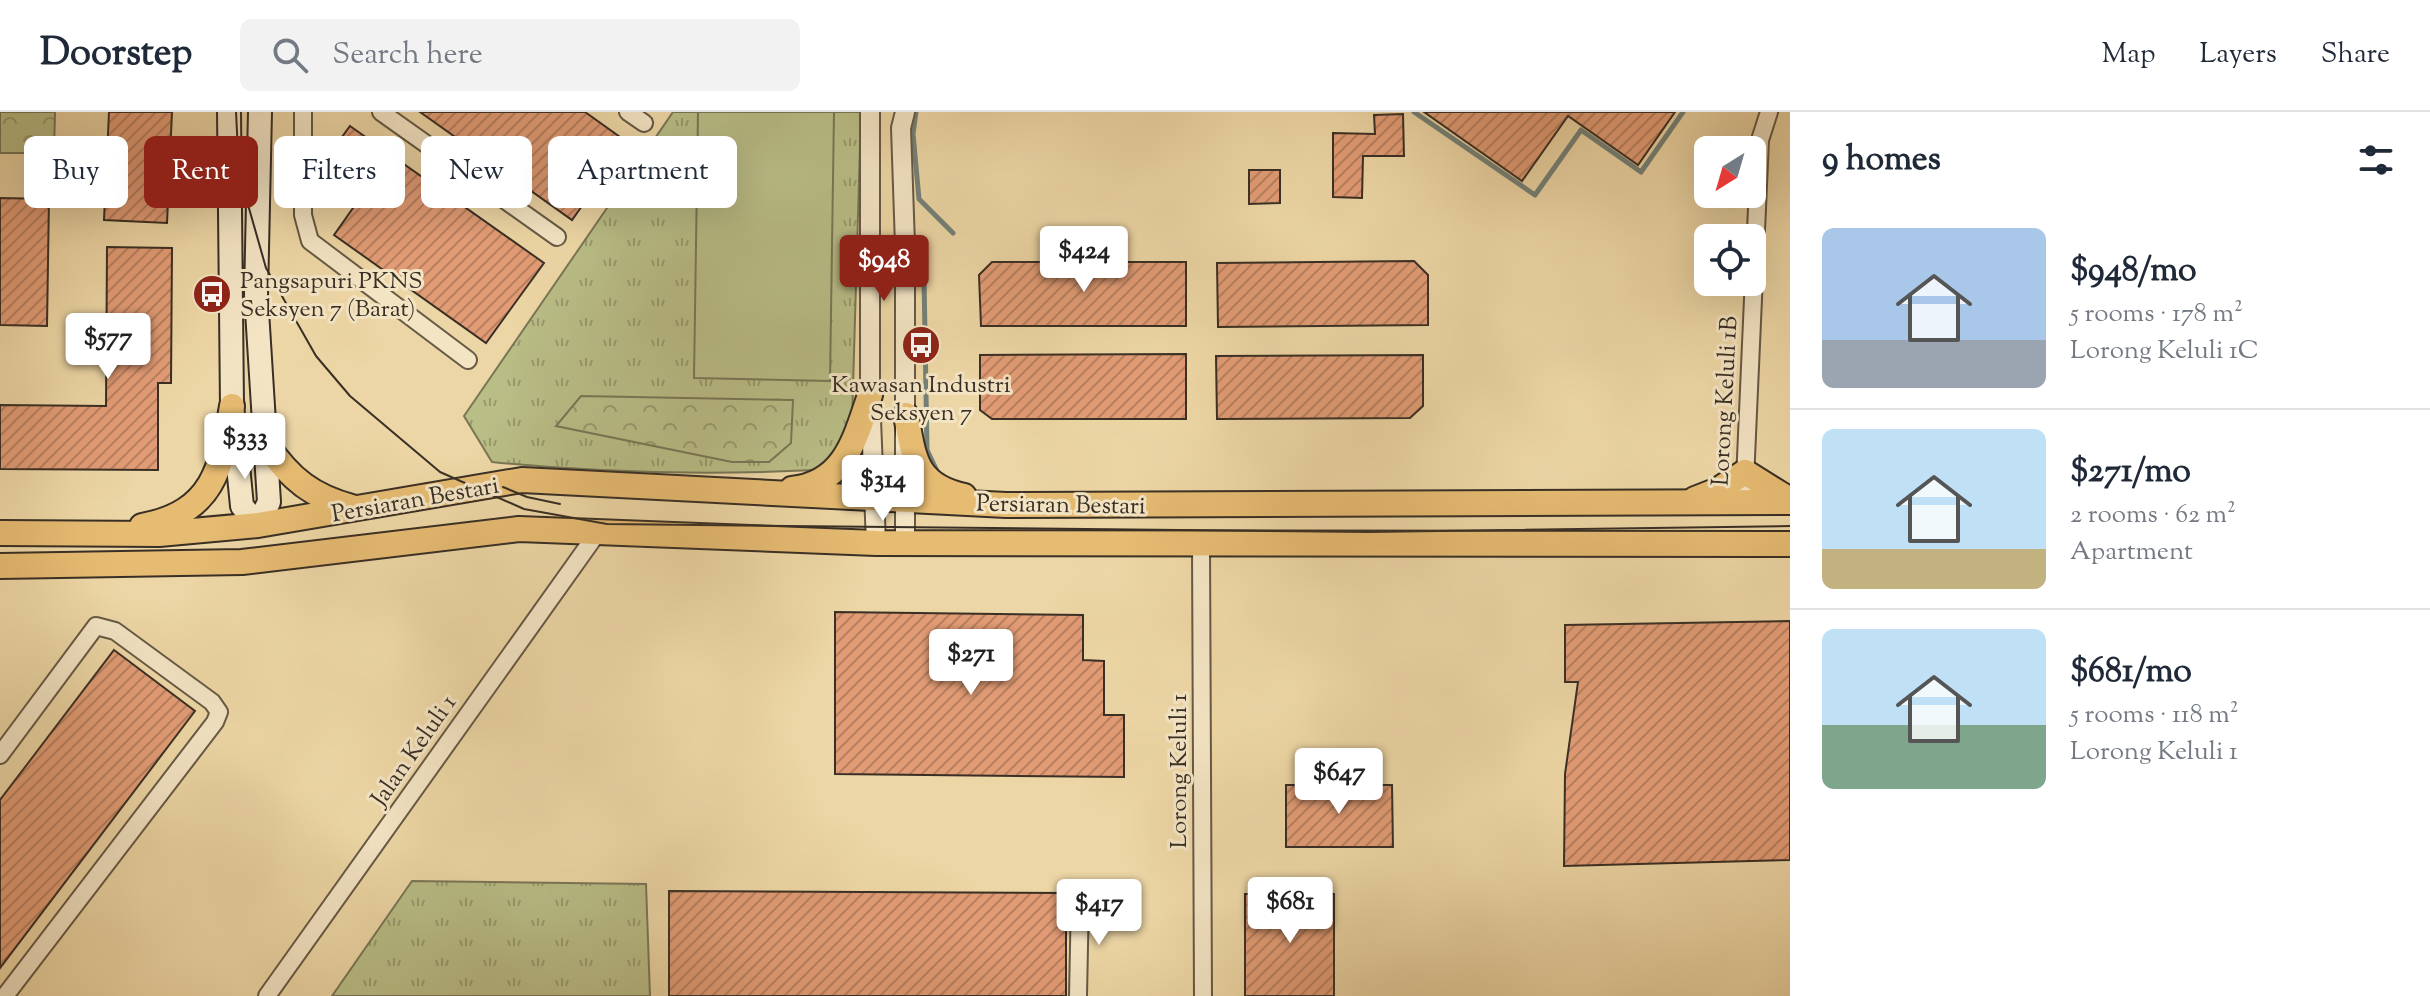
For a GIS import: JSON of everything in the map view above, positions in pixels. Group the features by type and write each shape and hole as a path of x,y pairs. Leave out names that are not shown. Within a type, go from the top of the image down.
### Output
{"main road":[{"path":"227,112 231,143 232,406 242,506 271,536 290,539 362,535 407,542"},
{"path":"50,566 86,554 241,546 258,525 269,502 256,295 260,112"},
{"path":"750,493 808,487 830,476 850,452 870,395"},
{"path":"104,534 151,525 198,501 224,461 232,406"},
{"path":"906,415 914,459 925,478 951,493 1006,505"},
{"path":"267,445 289,475 309,492 361,509"},
{"path":"1683,503 1718,490 1745,472 1790,501"},
{"name":"Persiaran Bestari","path":"0,533 159,534 258,525 522,480 1006,505 1790,501"},
{"name":"Persiaran Bestari","path":"0,566 242,562 519,529 876,543 1790,544"}],"street":[{"path":"303,112 303,215 310,241 468,360"},
{"path":"381,112 557,237"},
{"path":"628,112 644,123"},
{"path":"870,112 870,395 876,543"},
{"path":"905,112 901,128 905,543"},
{"name":"Lorong Keluli 1B","path":"1744,503 1760,140 1769,112"},
{"name":"Jalan Keluli 1","path":"267,996 598,532"},
{"name":"Lorong Keluli 1","path":"1201,545 1203,996"},
{"path":"0,755 96,626 115,631 212,702 219,712 215,722 5,996"},
{"path":"1078,996 1080,897"}],"green space":[{"path":"0,112 55,112 54,136 24,136 24,153 0,153"},
{"path":"673,112 861,112 852,422 833,456 816,470 654,472 492,462 464,416 607,208 737,208 737,136 656,136"},
{"path":"698,112 834,112 830,381 694,378 697,208 737,208 737,136 698,136"},
{"path":"581,396 793,400 791,443 769,462 732,462 556,426"},
{"path":"412,881 646,884 650,996 332,996"}],"building":[{"path":"109,112 172,112 171,136 144,136 144,208 168,208 167,223 104,220 105,208 128,208 128,136 108,136"},
{"path":"420,112 585,112 619,136 548,136 548,203 532,192 532,136 454,136"},
{"path":"1424,112 1675,112 1638,165 1568,116 1522,181"},
{"path":"1403,114 1404,156 1363,156 1362,198 1333,197 1333,133 1375,134 1374,115"},
{"path":"350,126 364,136 343,136"},
{"path":"405,165 421,176 421,208 466,208 544,263 486,343 334,235 353,208 405,208"},
{"path":"1249,170 1280,170 1280,203 1249,204"},
{"path":"0,198 24,198 24,208 49,208 47,326 0,325"},
{"path":"555,208 580,208 572,220"},
{"path":"107,247 172,248 171,383 158,383 158,470 0,469 0,405 106,406"},
{"path":"1414,261 1428,275 1428,325 1218,327 1217,263"},
{"path":"992,262 1186,262 1186,326 981,326 979,275"},
{"path":"1186,354 1186,419 992,419 980,410 980,355"},
{"path":"1423,355 1423,406 1410,418 1217,419 1216,356"},
{"path":"835,612 1083,615 1083,660 1104,661 1104,715 1124,715 1124,777 835,774"},
{"path":"1790,621 1790,860 1564,866 1565,774 1578,682 1565,682 1565,625"},
{"path":"114,650 195,711 0,968 0,800"},
{"path":"1286,785 1392,785 1393,847 1286,847"},
{"path":"669,891 1066,893 1066,996 669,996"},
{"path":"1245,894 1334,894 1334,996 1245,996"}],"waterway":[{"path":"916,112 913,134 919,199 953,233"},
{"path":"1414,112 1535,195 1581,130 1641,172 1683,112"},
{"path":"924,278 927,450 938,473"}],"tram line":[{"path":"236,112 239,173 266,268 316,356 350,396 440,472 524,509 607,524 1369,532 1790,526"},
{"path":"503,487 527,497 560,504"}],"place":[{"name":"Pangsapuri PKNS Seksyen 7 (Barat)","path":"212,294"},
{"name":"Kawasan Industri Seksyen 7","path":"921,345"}]}
